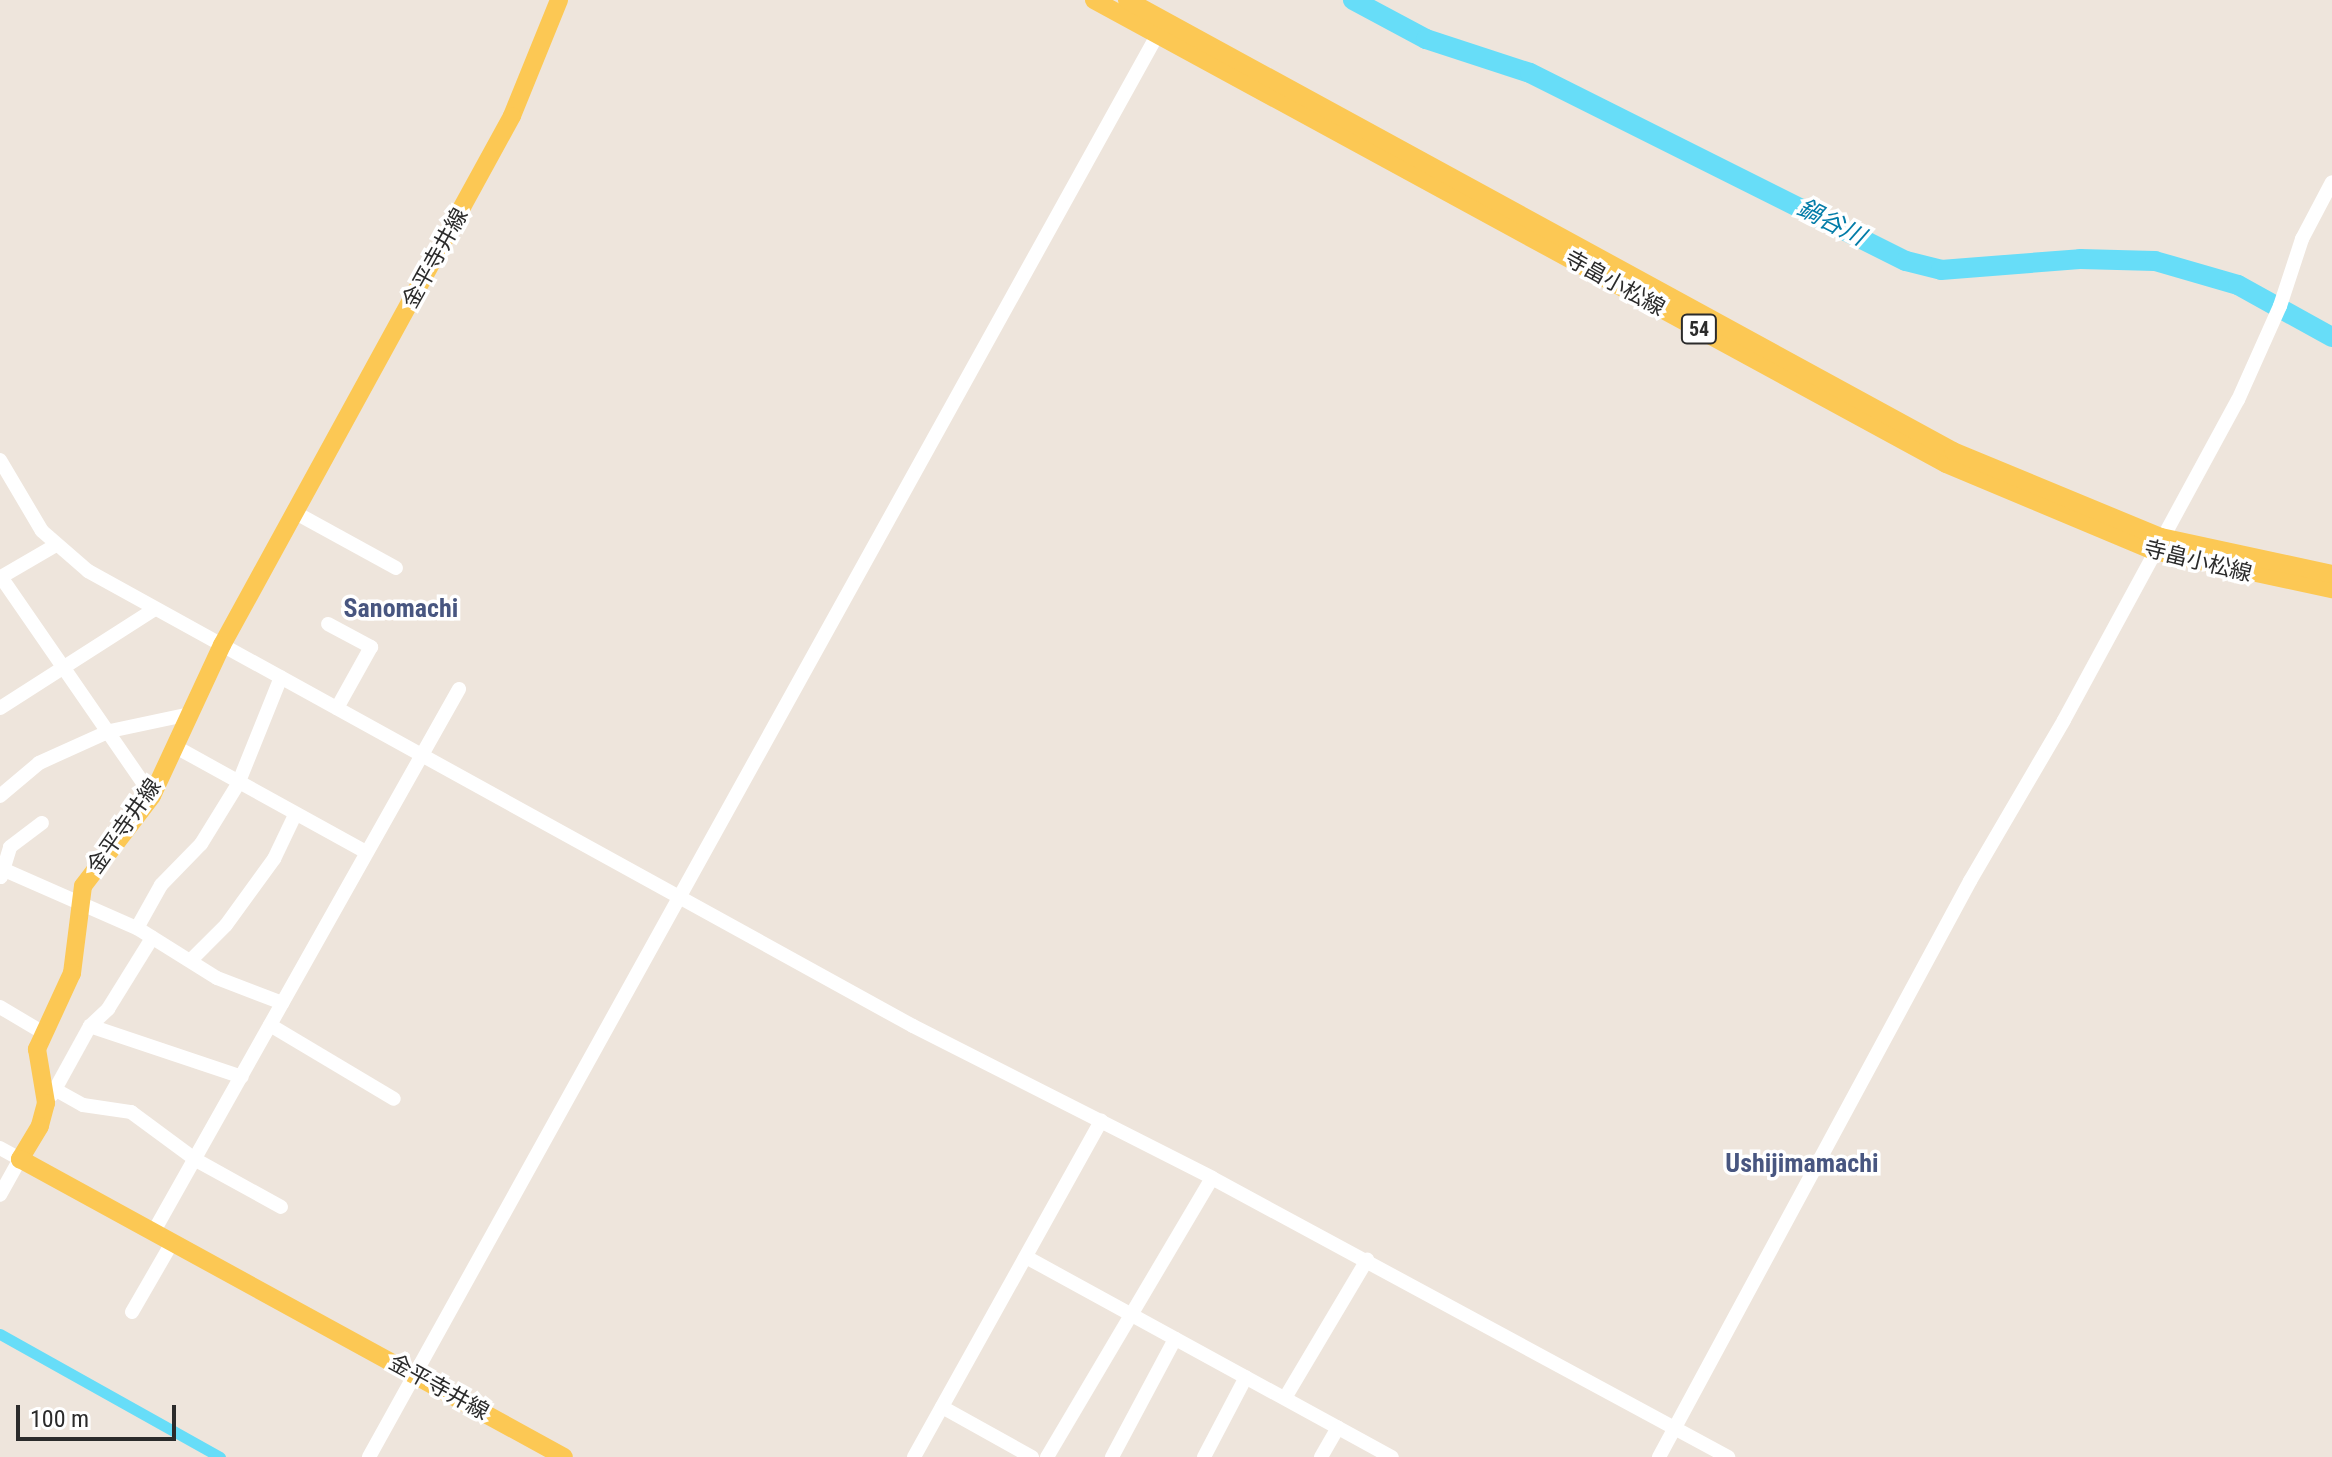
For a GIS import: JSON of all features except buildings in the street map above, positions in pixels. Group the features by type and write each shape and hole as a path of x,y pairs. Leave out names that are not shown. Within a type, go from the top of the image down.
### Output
{"main road":[{"name":"金平寺井線","path":"51,1096 37,1049 42,1032 72,973 83,886 98,860 152,796 185,715 222,645 512,116 559,0"},
{"name":"寺畠小松線","path":"1094,0 1161,28 1946,464 2157,544 2332,589"},
{"name":"寺畠小松線","path":"1127,0 1161,28"},
{"name":"寺畠小松線","path":"2157,544 2332,574"},
{"path":"20,1159 40,1126 51,1096"},
{"name":"金平寺井線","path":"20,1159 564,1457"}],"street":[{"path":"369,1457 1077,174 1161,28"},
{"path":"1659,1457 1970,881 2064,720 2264,343 2293,266 2332,182"},
{"path":"0,460 37,524 56,545 88,571 913,1026 1212,1178 1728,1457"},
{"path":"296,513 396,568"},
{"path":"56,545 0,577 110,731 152,796"},
{"path":"0,708 65,670 155,609"},
{"path":"328,624 371,647 337,708"},
{"path":"137,928 161,885 201,844 238,784 281,677"},
{"path":"154,1231 459,689"},
{"path":"0,796 39,763 110,731 185,715"},
{"path":"174,746 366,852"},
{"path":"191,960 226,925 267,870 295,815"},
{"path":"42,823 10,847 1,872 137,928 217,978 282,1003"},
{"path":"152,938 108,1009 90,1026 51,1096 83,1105 131,1112 196,1160 281,1207"},
{"path":"0,1007 42,1032"},
{"path":"270,1025 394,1099"},
{"path":"90,1026 242,1077"},
{"path":"914,1457 1101,1121"},
{"path":"0,1148 20,1159 0,1195"},
{"path":"1047,1457 1212,1178"},
{"path":"132,1312 173,1241"},
{"path":"1026,1257 1392,1457"},
{"path":"1285,1398 1367,1260"},
{"path":"1112,1457 1175,1339"},
{"path":"1204,1457 1246,1377"},
{"path":"942,1407 1032,1457"},
{"path":"1321,1457 1338,1427"}],"waterway":[{"name":"鍋谷川","path":"1353,0 1426,39 1530,73 1906,261 1941,270 2080,259 2155,261 2238,285 2332,337"},
{"path":"0,1334 220,1457"}],"district":[{"name":"Sanomachi","path":"401,609"},
{"name":"Ushijimamachi","path":"1802,1164"}]}
